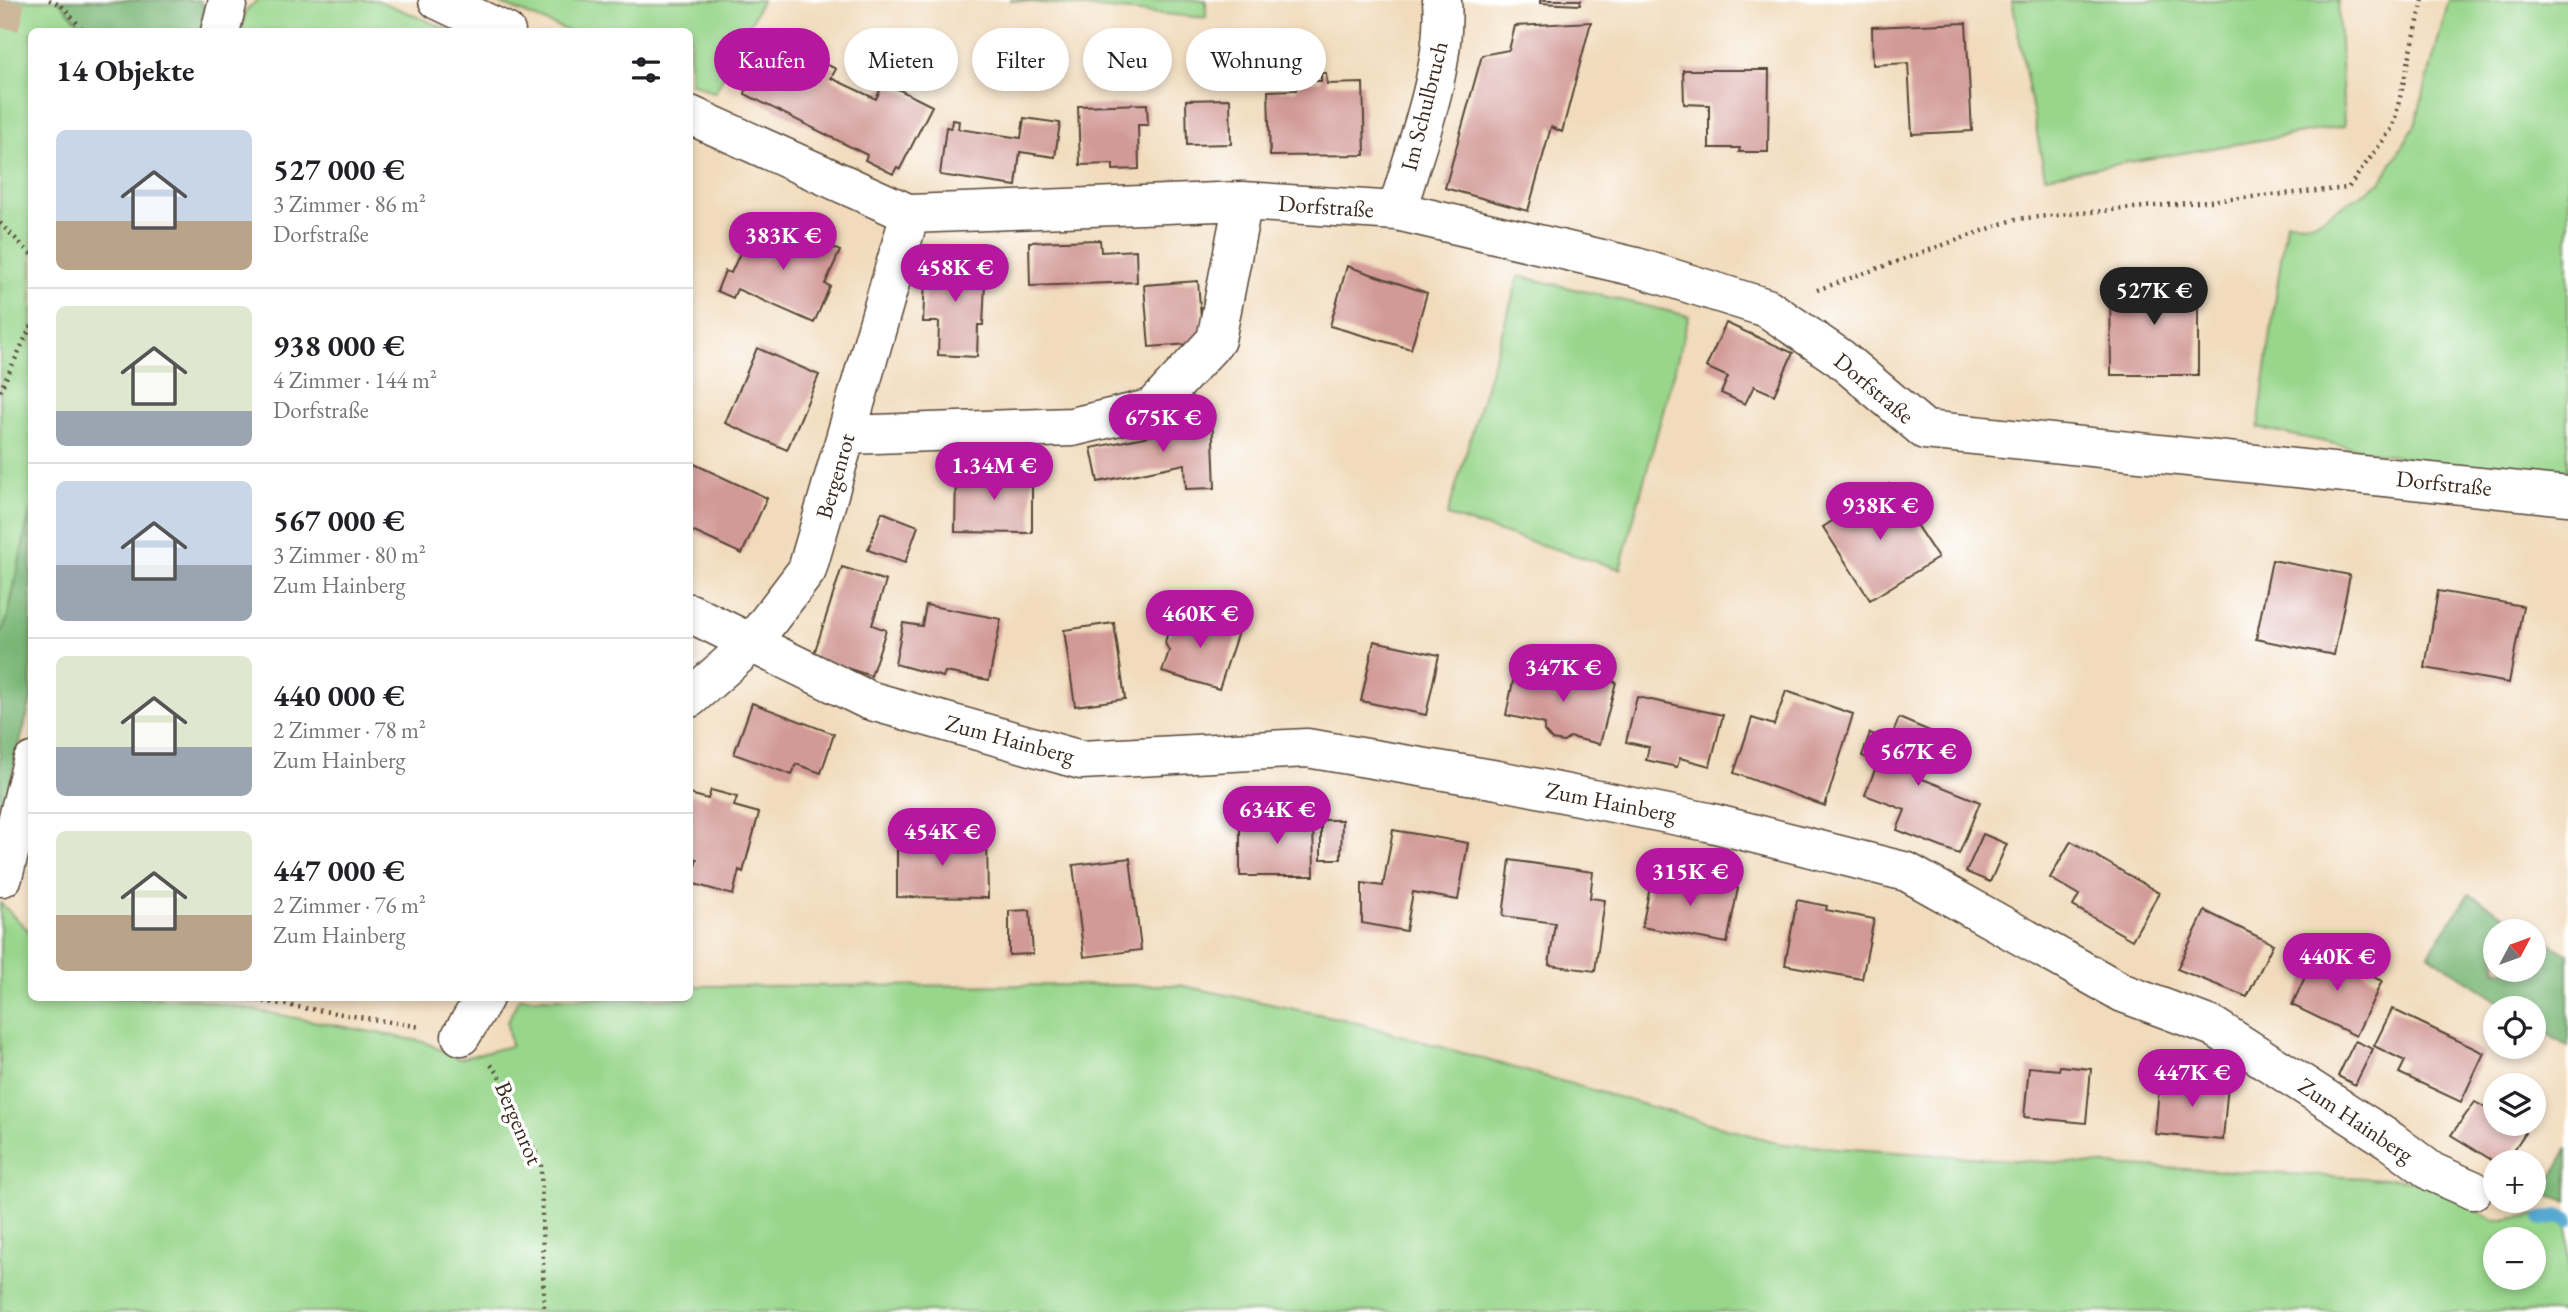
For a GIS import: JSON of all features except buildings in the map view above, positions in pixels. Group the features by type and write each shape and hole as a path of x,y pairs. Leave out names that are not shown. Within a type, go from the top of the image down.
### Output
{"street":[{"path":"221,28 228,0"},
{"path":"438,0 498,28"},
{"name":"Im Schulbruch","path":"1397,211 1434,85 1444,19 1442,0"},
{"name":"Dorfstraße","path":"693,116 909,214 1243,201 1397,211 1636,267 1767,308 1840,358 1925,430 2568,496"},
{"path":"847,435 1072,428 1153,408 1216,340 1243,201"},
{"name":"Bergenrot","path":"693,695 750,645 807,570 909,214"},
{"name":"Zum Hainberg","path":"693,615 750,645 868,700 1081,760 1307,748 1498,780 1708,822 1907,872 2123,993 2214,1027 2392,1142 2432,1172 2473,1190"},
{"path":"3,877 28,777"},
{"path":"461,1036 482,1001"}],"path":[{"path":"48,0 61,5 81,28"},
{"path":"1767,308 2016,219 2348,188 2393,127 2423,0"},
{"path":"0,223 28,251"},
{"path":"0,391 28,332"},
{"path":"263,1001 393,1021 461,1036"},
{"name":"Bergenrot","path":"461,1036 498,1073 541,1164 544,1312"}],"green space":[{"path":"0,0 58,0 83,28 28,28 28,525 7,620 0,635"},
{"path":"58,0 200,0 204,8 201,28 83,28"},
{"path":"258,0 377,0 445,28 242,28 246,10"},
{"path":"492,0 762,0 748,28 714,28 715,93 693,83 693,28 561,28"},
{"path":"1010,0 1206,0 1206,18"},
{"path":"2012,0 2338,0 2344,126 2045,176"},
{"path":"2449,0 2568,0 2568,486 2452,468 2258,428 2286,222 2314,223 2381,182 2415,125"},
{"path":"1519,276 1689,316 1620,569 1447,516"},
{"path":"28,521 28,712 0,821 0,635 7,620"},
{"path":"2469,894 2510,919 2483,919 2483,982 2546,982 2546,940 2568,954 2568,1047 2546,1033 2546,996 2491,996 2428,954"},
{"path":"0,903 28,930 28,1001 206,1001 425,1042 458,1059 511,1046 507,1023 518,1001 693,1001 693,986 1179,985 1347,1020 1782,1144 2010,1160 2425,1181 2496,1221 2561,1211 2568,1214 2568,1312 0,1312"},
{"path":"2568,1147 2568,1203 2546,1194"}],"waterway":[{"path":"2542,1219 2558,1216 2568,1220"}],"tunnel":[{"path":"0,27 6,0"}]}
